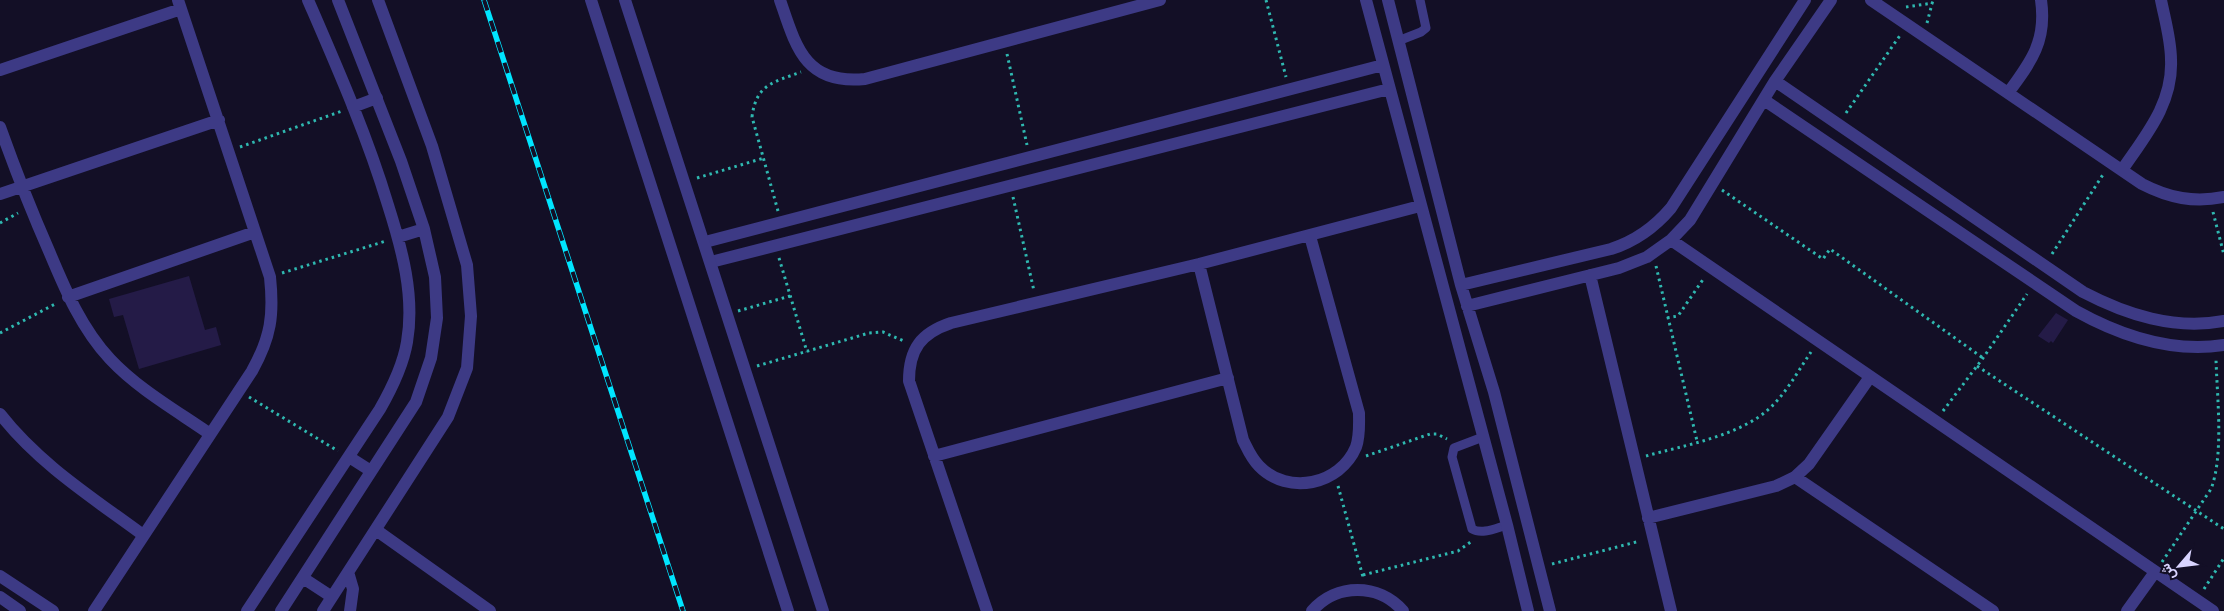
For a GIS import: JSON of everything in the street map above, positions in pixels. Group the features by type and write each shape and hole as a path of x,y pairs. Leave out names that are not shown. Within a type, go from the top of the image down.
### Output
{"street":[{"path":"247,611 380,409 397,377 407,343 410,308 398,237 378,170 308,0"},
{"path":"281,611 416,402 431,358 437,318 435,277 424,229 377,98 338,0"},
{"path":"323,611 448,416 467,368 471,316 467,265 432,146 378,0"},
{"path":"591,0 788,611"},
{"path":"626,0 823,611"},
{"path":"780,0 797,48 804,59 814,68 838,79 865,79 1005,42 1117,6 1160,0"},
{"path":"1367,0 1420,206 1507,525 1528,611"},
{"path":"1388,0 1467,306 1494,392 1550,611"},
{"path":"1462,285 1611,249 1638,238 1662,220 1805,0"},
{"path":"1467,306 1633,264 1671,240 1690,220 1706,197 1775,81 1831,0"},
{"path":"1871,0 2122,170 2158,192 2175,198 2193,201 2224,197"},
{"path":"2008,93 2031,62 2038,45 2043,27 2041,0"},
{"path":"2122,170 2158,118 2169,89 2172,59 2161,0"},
{"path":"0,70 180,5 230,151 270,277 272,301 270,325 264,349 94,611"},
{"path":"705,242 1290,91 1383,65"},
{"path":"1775,81 2056,273 2104,303 2133,314 2170,322 2194,324 2224,321"},
{"path":"1322,82 1326,103"},
{"path":"711,262 1326,103 1389,89"},
{"path":"353,107 377,98"},
{"path":"1764,100 2076,311 2121,333 2169,344 2220,345"},
{"path":"0,194 219,120"},
{"path":"1817,135 1833,121"},
{"path":"0,127 21,187 68,297 87,330 110,360 138,384 210,434"},
{"path":"1686,184 1706,197"},
{"path":"987,611 909,381 909,366 914,351 923,338 936,328 1310,236 1420,206"},
{"path":"764,227 772,246"},
{"path":"398,237 424,229"},
{"path":"68,297 255,232"},
{"path":"1198,264 1244,440 1250,454 1260,467 1280,480 1303,484 1319,481 1335,474 1347,462 1356,447 1360,430 1359,413 1310,236"},
{"path":"1671,240 2213,611"},
{"path":"1525,270 1529,290"},
{"path":"2040,286 2056,273"},
{"path":"1590,276 1671,611"},
{"path":"1648,518 1776,486 1795,477 1809,464 1870,377"},
{"path":"934,456 1228,378"},
{"path":"1472,398 1494,392"},
{"path":"0,414 38,457 143,535"},
{"path":"349,457 371,471"},
{"path":"1795,477 1993,611"},
{"path":"376,530 490,611"},
{"path":"348,572 354,589 350,611"},
{"path":"2126,611 2155,572"},
{"path":"0,576 53,611"},
{"path":"302,578 332,597"},
{"path":"1312,611 1319,603 1334,594 1350,590 1367,590 1383,595 1397,604 1403,611"},
{"path":"0,597 20,611"}],"lane":[{"path":"1398,40 1421,32 1426,28 1420,0"},
{"path":"1483,437 1454,448 1452,457 1467,514 1472,529 1477,532 1507,525"}],"path":[{"path":"1266,0 1290,91"},
{"path":"1886,10 1933,1 1930,18 1922,34"},
{"path":"1833,121 1908,24"},
{"path":"1005,42 1030,158"},
{"path":"782,223 752,117 754,102 762,90 773,82 814,68"},
{"path":"230,151 353,107"},
{"path":"684,181 764,158"},
{"path":"2045,265 2111,162"},
{"path":"1011,184 1036,302"},
{"path":"1714,184 1822,259 1830,249 1983,358"},
{"path":"2210,200 2224,255"},
{"path":"0,223 30,208"},
{"path":"270,277 398,237"},
{"path":"772,246 807,352"},
{"path":"1653,253 1697,441"},
{"path":"1667,318 1678,316 1711,268"},
{"path":"1935,421 2040,286"},
{"path":"728,314 790,296"},
{"path":"0,333 68,297"},
{"path":"746,370 869,334 883,332 908,342 914,351"},
{"path":"1634,460 1738,428 1769,409 1781,396 1818,341"},
{"path":"2155,572 2211,489 2218,467 2220,345"},
{"path":"1977,366 2224,529"},
{"path":"239,390 349,457"},
{"path":"1347,462 1430,434 1445,437 1454,448"},
{"path":"1335,474 1367,590"},
{"path":"1363,575 1458,551 1470,544 1477,532"},
{"path":"1539,568 1653,538"},
{"path":"2197,600 2224,558"}],"building":[{"path":"189,276 205,330 216,327 221,345 139,369 123,315 114,317 109,299"},
{"path":"2056,313 2068,320 2053,343 2051,341 2049,343 2038,336"}],"railway":[{"path":"484,0 683,611"}]}
